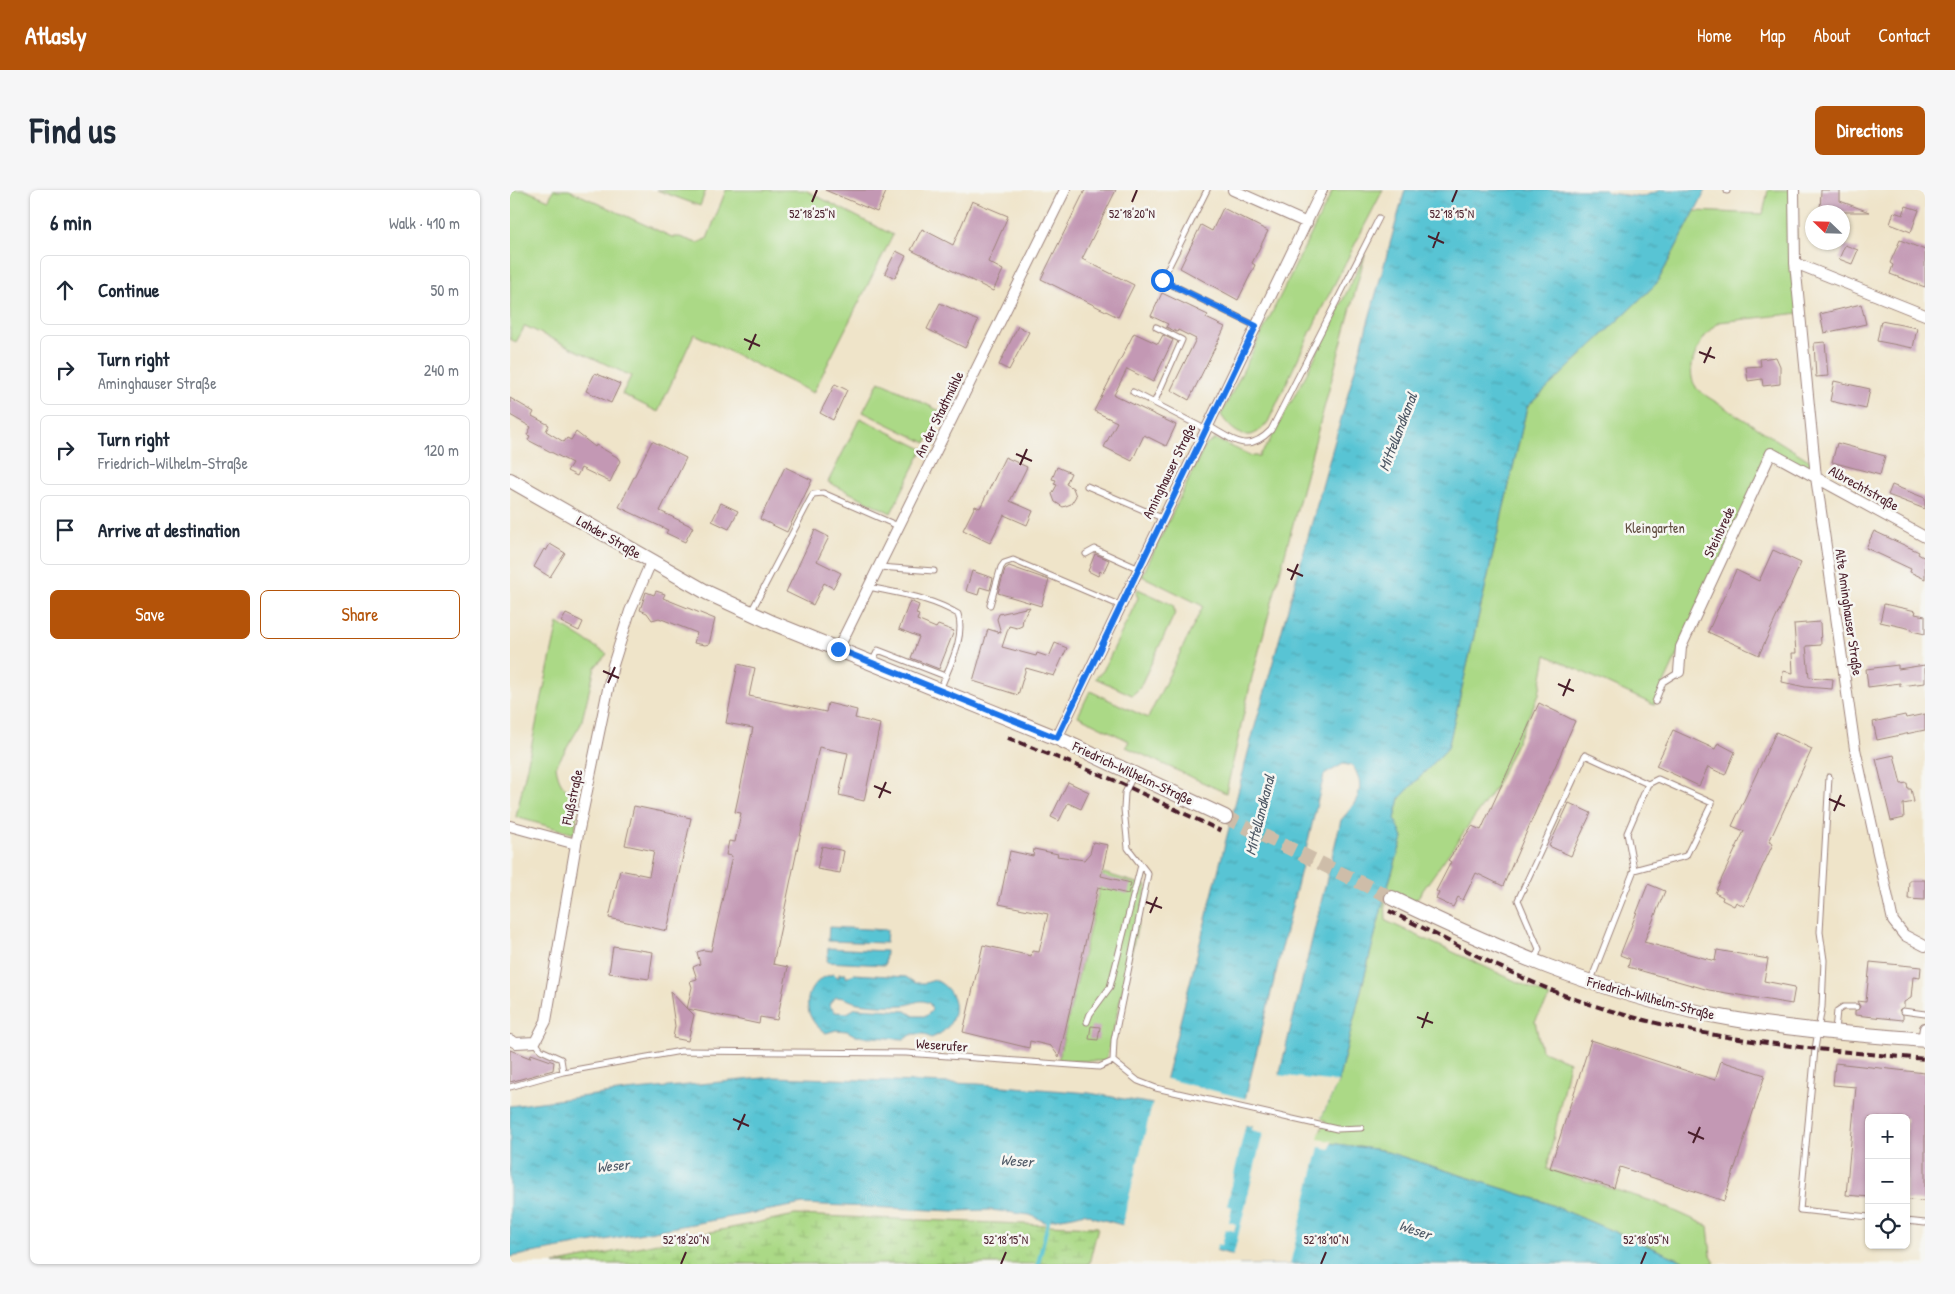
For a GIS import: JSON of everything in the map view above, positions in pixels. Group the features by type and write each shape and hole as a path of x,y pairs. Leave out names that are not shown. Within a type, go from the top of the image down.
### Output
{"street":[{"name":"An der Stadtmühle","path":"838,649 1064,190"},
{"path":"1233,190 1307,222"},
{"name":"Aminghauser Straße","path":"1057,738 1119,605 1322,190"},
{"name":"Alte Aminghauser Straße","path":"1794,190 1795,263 1816,477 1846,696 1867,811 1893,921 1904,935 1925,946"},
{"path":"1795,263 1925,315"},
{"name":"Steinbrede","path":"1679,672 1681,647 1771,453 1816,477"},
{"name":"Albrechtstraße","path":"1816,477 1925,537"},
{"name":"Lahder Straße","path":"510,480 708,593"},
{"name":"Flußstraße","path":"535,1042 546,1021 576,844 613,665 630,611 652,562"},
{"name":"Friedrich-Wilhelm-Straße","path":"708,593 750,613 1057,738 1225,816"},
{"path":"510,826 576,844"},
{"name":"Friedrich-Wilhelm-Straße","path":"1392,898 1534,962 1590,982 1712,1015 1834,1032 1924,1036"},
{"path":"510,1040 516,1043 535,1042"}],"lane":[{"path":"1207,190 1162,280 1256,326"},
{"path":"1133,392 1244,445 1260,441 1271,430 1379,218"},
{"path":"1154,403 1182,340 1156,327"},
{"path":"1087,486 1162,518"},
{"path":"750,613 813,494 824,493 899,527"},
{"path":"1086,554 1095,549 1138,568"},
{"path":"990,605 1001,567 1004,563 1012,560 1119,605"},
{"path":"879,567 934,571"},
{"path":"869,587 919,597 935,602 958,614 962,624 959,637 940,690"},
{"path":"872,663 878,650 945,676"},
{"path":"1655,702 1664,682 1679,672"},
{"path":"1534,962 1539,949 1518,900 1585,756 1648,784"},
{"path":"1135,773 1125,793 1124,809 1128,848 1148,874 1116,1034 1113,1061 1138,1081 1156,1088 1337,1129 1361,1128"},
{"path":"1829,777 1820,932 1824,960 1819,1030 1815,1049 1800,1210 1865,1217"},
{"path":"1590,982 1634,870 1627,833 1648,784 1658,779 1712,803 1686,856 1634,870"},
{"path":"1087,1022 1090,1014 1110,987 1140,865"},
{"path":"1834,1032 1837,1011 1843,1007 1856,1007"},
{"path":"1903,1011 1925,1014"},
{"path":"535,1042 541,1050 560,1059 563,1072"},
{"name":"Weserufer","path":"510,1087 563,1072 681,1051 906,1054 1099,1067 1113,1061"},
{"path":"1910,1221 1925,1223"}],"green space":[{"path":"510,190 525,190 549,200 553,190 569,190 672,237 680,237 697,243 707,239 726,190 805,190 893,235 813,393 694,334 658,412 622,394 631,376 525,326 516,342 510,339"},
{"path":"657,190 706,190 700,206"},
{"path":"1333,190 1383,190 1320,312 1268,422 1255,433 1243,435 1232,428 1221,415"},
{"name":"Kleingarten","path":"1768,190 1794,190 1800,313 1719,322 1707,334 1696,352 1691,370 1692,379 1703,394 1820,467 1816,477 1771,453 1654,705 1546,655 1539,694 1495,788 1411,907 1385,896 1386,921 1550,997 1535,1021 1541,1050 1569,1062 1547,1169 1655,1202 1708,1226 1711,1255 1715,1262 1711,1264 1690,1264 1542,1201 1381,1150 1314,1141 1326,1121 1320,1118 1338,1082 1385,895 1403,838 1395,819 1400,798 1448,748 1527,407 1657,283 1695,211 1763,214"},
{"path":"1365,255 1252,677 1226,793 1126,747 1129,741 1078,716 1090,691 1148,718 1203,606 1142,576 1205,446 1215,439 1252,456 1259,456 1268,444 1307,373"},
{"path":"879,381 942,412 926,443 863,412"},
{"path":"860,418 923,449 891,513 828,482"},
{"path":"1138,589 1173,605 1175,613 1139,689 1132,695 1095,678 1103,671 1138,598 1136,593"},
{"path":"558,623 607,654 595,667 581,724 556,766 562,785 578,798 575,834 516,817"},
{"path":"1103,873 1147,886 1106,1061 1058,1061"},
{"path":"795,1215 1098,1227 1089,1264 554,1264"}],"water":[{"path":"1405,190 1605,190 1609,193 1641,197 1661,190 1706,190 1657,283 1527,407 1448,748 1400,798 1395,819 1403,838 1385,895 1338,1082 1321,1118 1315,1141 1381,1150 1542,1201 1690,1264 1239,1264 1241,1257 1084,1213 1045,1222 1030,1215 991,1210 954,1211 803,1204 510,1257 510,1106 626,1091 774,1077 978,1084 1089,1093 1159,1105 1252,737","holes":["1343,764 1353,766 1360,788 1356,801 1341,820 1279,1076 1278,1104 1272,1131 1239,1124 1324,775"]},
{"path":"829,927 887,930 886,943 828,941"},
{"path":"828,948 886,951 885,965 827,962"},
{"path":"833,974 839,978 839,974 846,974 846,978 854,974 906,977 915,983 935,980 951,993 954,1002 952,1019 948,1027 931,1038 924,1034 913,1034 904,1039 856,1036 847,1031 836,1030 826,1033 811,1018 808,1009 810,992 815,984","holes":["836,997 858,1003 882,1005 905,1005 924,1001 930,1004 932,1010 926,1016 914,1016 906,1011 856,1008 847,1013 835,1012 829,1005"]}],"pier":[{"path":"1277,1075 1338,1082 1321,1118 1323,1119 1318,1139 1332,1141 1330,1149 1319,1147 1290,1264 1237,1264 1238,1258 1233,1257 1263,1133 1252,1130 1253,1125 1270,1129 1276,1104"},
{"path":"1163,1078 1247,1099 1241,1122 1246,1123 1227,1205 1232,1207 1229,1222 1236,1224 1234,1231 1226,1229 1222,1245 1217,1244 1216,1252 1211,1250 1207,1264 1118,1264 1127,1227 1122,1226 1153,1101 1157,1103"}],"building":[{"path":"825,190 887,190 877,212"},
{"path":"1085,190 1116,190 1082,259 1134,285 1118,317 1041,279"},
{"path":"1821,190 1840,190 1840,201 1869,212 1850,212 1850,205 1820,205"},
{"path":"972,201 1008,216 988,262 1003,270 993,291 911,250 922,229 953,245"},
{"path":"1906,206 1919,210 1911,232 1890,224 1894,212 1903,215"},
{"path":"1223,208 1268,231 1252,263 1255,265 1238,300 1180,268 1201,225 1212,231"},
{"path":"1900,240 1925,250 1925,287 1890,274 1893,265 1890,263"},
{"path":"1850,247 1858,250 1852,264 1839,259 1843,250 1850,250"},
{"path":"896,251 906,256 895,278 885,273"},
{"path":"1162,293 1208,315 1206,318 1225,327 1189,400 1171,390 1196,339 1178,330 1177,332 1166,327 1168,324 1151,316"},
{"path":"940,303 978,321 965,348 927,329"},
{"path":"1861,304 1866,324 1824,333 1820,314"},
{"path":"1881,321 1917,328 1913,348 1877,341"},
{"path":"1018,326 1029,332 1009,370 999,365"},
{"path":"1134,333 1158,344 1163,335 1173,340 1153,382 1127,369 1114,395 1176,425 1166,446 1144,435 1132,461 1104,447 1117,422 1094,411"},
{"path":"1825,342 1828,376 1816,377 1814,343"},
{"path":"1776,357 1780,366 1780,384 1763,386 1762,379 1748,381 1746,367 1761,366 1760,359"},
{"path":"595,373 620,384 611,403 586,391"},
{"path":"1834,381 1870,389 1866,409 1830,401"},
{"path":"835,384 847,390 833,420 820,413"},
{"path":"510,398 534,412 532,416 549,425 546,431 564,442 567,438 571,440 576,432 595,447 596,445 617,457 620,461 610,482 581,468 577,476 567,471 572,463 528,440 530,436 527,435 531,427 510,415"},
{"path":"652,441 686,458 660,511 693,527 685,542 666,533 668,530 619,507"},
{"path":"1837,443 1885,456 1880,475 1832,462"},
{"path":"1005,457 1027,467 1010,501 1033,511 1027,525 1004,515 990,543 963,530 975,506 980,508"},
{"path":"785,467 812,480 787,532 760,519"},
{"path":"1057,467 1071,473 1066,484 1073,488 1076,496 1071,504 1063,507 1055,502 1052,494 1057,485 1054,484 1056,480 1052,479"},
{"path":"1892,485 1925,498 1925,509 1888,495"},
{"path":"721,503 738,511 729,529 712,521"},
{"path":"815,530 829,537 817,561 841,573 833,588 824,583 813,605 786,592"},
{"path":"1874,531 1919,552 1918,554 1925,558 1925,579 1910,572 1911,569 1866,548"},
{"path":"550,544 565,553 550,577 534,567 544,549 546,551"},
{"path":"1773,550 1801,563 1759,655 1708,632 1736,570 1759,581"},
{"path":"1095,554 1109,560 1103,573 1100,571 1098,576 1088,571"},
{"path":"1009,566 1049,580 1041,606 998,593 1005,569"},
{"path":"972,571 993,578 990,590 980,587 978,595 966,591"},
{"path":"656,591 665,594 663,598 715,619 709,644 694,643 697,633 659,618 652,620 647,613 640,610 646,592 654,595"},
{"path":"910,601 919,605 916,614 919,615 917,620 936,628 938,625 954,631 939,669 911,658 919,637 899,629"},
{"path":"1884,604 1916,611 1915,614 1925,616 1925,634 1880,622"},
{"path":"1030,607 1023,618 1022,626 1017,628 1009,626 1002,647 1036,656 1037,653 1049,657 1055,643 1067,648 1054,676 1026,668 1018,695 973,681 988,629 1001,633 997,619 999,614"},
{"path":"566,614 583,622 579,631 561,622"},
{"path":"1820,622 1821,645 1806,646 1809,677 1833,679 1832,689 1805,687 1782,682 1783,671 1793,673 1792,653 1796,653 1794,624"},
{"path":"738,664 755,668 749,696 826,712 828,703 857,710 855,718 880,724 864,801 839,795 848,753 819,747 773,964 788,967 777,1020 760,1017 759,1024 688,1009 694,1015 688,1041 673,1038 675,1026 670,991 687,1009 692,987 690,981 697,979 693,967 700,964 697,952 711,951 732,856 726,855 729,841 735,842 741,813 735,812 753,728 726,723"},
{"path":"1898,665 1898,669 1925,665 1925,683 1900,686 1900,683 1868,687 1866,669"},
{"path":"1539,703 1575,721 1503,886 1476,873 1463,900 1458,897 1453,907 1436,899 1439,893 1436,891 1451,862 1448,860 1472,826 1481,830"},
{"path":"1925,714 1925,730 1877,740 1873,722 1905,715 1906,718"},
{"path":"1673,730 1715,749 1718,743 1735,752 1725,775 1708,767 1699,786 1656,766"},
{"path":"1776,732 1812,749 1769,842 1773,844 1744,906 1736,902 1734,906 1722,900 1723,897 1715,893 1744,831 1732,826"},
{"path":"1894,755 1901,784 1907,783 1908,789 1911,789 1914,802 1903,804 1904,818 1891,821 1876,759"},
{"path":"1068,782 1089,792 1081,809 1068,803 1059,821 1051,817"},
{"path":"1569,803 1591,813 1571,856 1549,846"},
{"path":"634,806 691,818 667,931 609,918 620,870 649,876 654,851 625,845"},
{"path":"1093,842 1108,845 1101,876 1131,883 1128,894 1098,887 1059,1057 1051,1046 1030,1041 1029,1048 963,1032 983,945 1031,956 1032,951 1039,952 1048,914 999,904 1010,851 1033,856 1034,849 1058,854 1057,856 1084,860 1090,853"},
{"path":"822,846 844,851 840,873 817,869"},
{"path":"1909,880 1925,880 1925,900 1908,899"},
{"path":"1648,884 1665,891 1644,942 1715,961 1717,950 1768,959 1764,981 1795,987 1792,1004 1709,990 1628,967 1630,959 1620,955"},
{"path":"613,946 653,952 649,979 609,973"},
{"path":"1870,962 1921,967 1920,978 1913,977 1911,998 1904,1002 1904,1007 1899,1010 1903,1015 1903,1020 1855,1015 1855,1011 1860,1007 1857,1001 1866,1002"},
{"path":"1091,1026 1100,1027 1098,1040 1089,1039"},
{"path":"1591,1040 1715,1080 1721,1061 1765,1075 1724,1201 1620,1167 1614,1188 1550,1168"},
{"path":"510,1050 530,1058 531,1054 554,1062 553,1070 510,1082"},
{"path":"1835,1063 1925,1073 1925,1201 1910,1200 1910,1114 1865,1114 1865,1197 1846,1195 1856,1087 1833,1085"}],"waterway":[{"path":"1038,1264 1049,1218"}],"tunnel":[{"path":"1225,817 1392,898"}],"railway":[{"path":"1008,738 1116,781 1221,831"},
{"path":"1389,911 1541,986 1608,1010 1697,1032 1787,1046 1925,1059"}],"route":[{"path":"838,649 1057,738 1084,678 1256,326 1162,280"}],"water label":[{"name":"Mittellandkanal","path":"1398,432"},
{"name":"Mittellandkanal","path":"1260,815"},
{"name":"Weser","path":"1017,1161"},
{"name":"Weser","path":"613,1166"},
{"name":"Weser","path":"1415,1230"}]}
